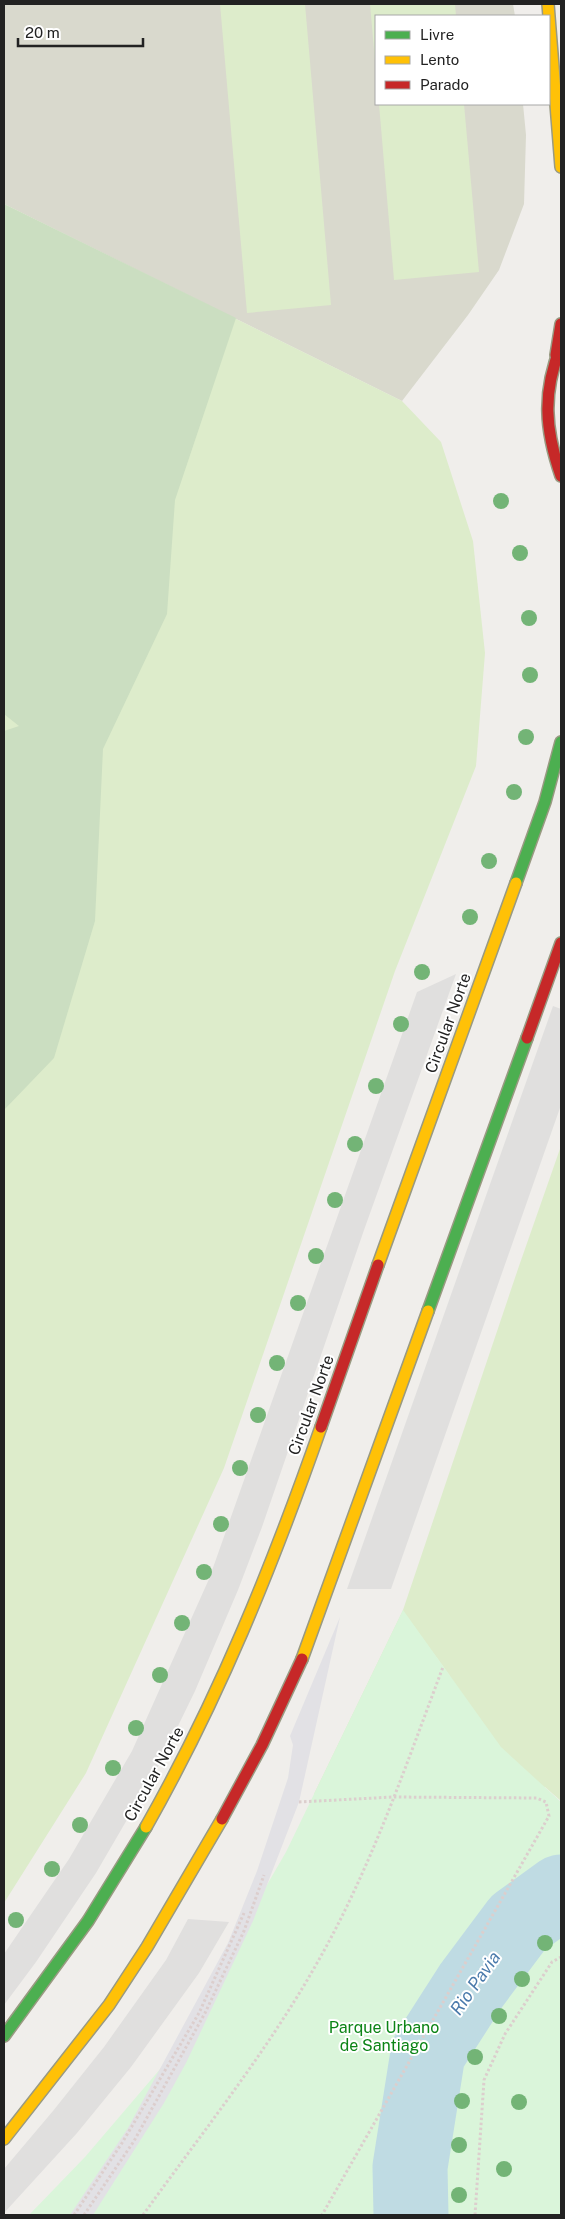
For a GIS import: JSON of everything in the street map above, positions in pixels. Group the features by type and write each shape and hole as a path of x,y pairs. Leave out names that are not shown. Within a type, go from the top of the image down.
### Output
{"main road":[{"path":"550,29 561,167"},
{"path":"560,482 550,446 547,396 559,350 561,324"},
{"name":"Circular Norte","path":"4,2036 32,2001 96,1908 156,1808 207,1713 253,1606 299,1488 545,802 561,742"},
{"path":"4,2139 109,2005 147,1947 233,1800 292,1683 317,1620 561,943"}],"path":[{"path":"143,2215 269,2042 321,1956 368,1865 443,1667"},
{"path":"299,1802 393,1797 537,1798 546,1802 549,1816 322,2215"},
{"path":"84,2215 134,2141 205,2014 244,1931 264,1875"},
{"path":"74,2215 122,2143 199,2012 244,1913"},
{"path":"475,2215 484,2080 505,2034 552,1962 561,1957"}],"shaded area":[{"path":"4,4 513,4 515,15 375,15 375,105 523,105 526,135 524,204 499,270 468,315 402,401 4,204"},
{"path":"456,974 364,1230 262,1527 238,1590 195,1691 160,1763 96,1873 36,1962 4,2005 4,1954 69,1859 132,1751 209,1579 417,992"},
{"path":"553,1006 561,1009 561,1105 391,1589 347,1589"},
{"path":"340,1617 299,1802 253,1921 186,2063 164,2103 93,2215 70,2215 128,2128 228,1943 257,1871 288,1778 293,1745 290,1736"},
{"path":"188,1919 229,1922 199,1973 131,2067 77,2133 4,2213 4,2169 104,2047 166,1960"}],"green space":[{"path":"220,4 305,4 331,305 247,313"},
{"path":"370,4 455,4 456,15 375,15 375,61"},
{"path":"379,105 464,105 479,272 394,280"},
{"path":"4,204 402,401 441,442 473,541 485,653 476,766 395,971 224,1468 86,1773 4,1903"},
{"path":"4,204 236,318 175,500 167,614 103,749 95,921 54,1058 4,1110 4,731 19,726 4,714"},
{"path":"561,1146 561,1801 545,1787 414,1785 450,1676 434,1654 383,1789 314,1794 403,1610"},
{"name":"Parque Urbano de Santiago","path":"403,1610 501,1747 561,1802 561,2215 29,2215 85,2157 161,2068 286,1852"}],"waterway":[{"name":"Rio Pavia","path":"411,2215 410,2167 428,2053 471,1986 518,1923 561,1892"}],"traffic: fast":[{"path":"516,883 545,802 561,742"},
{"path":"428,1311 527,1038"},
{"path":"4,2036 88,1921 146,1827"}],"traffic: slow":[{"path":"548,4 549,15"},
{"path":"550,29 561,167"},
{"path":"378,1265 516,883"},
{"path":"302,1659 428,1311"},
{"path":"146,1827 221,1681 263,1581 321,1427"},
{"path":"4,2139 109,2005 147,1947 222,1819"}],"traffic: jam":[{"path":"556,355 561,324"},
{"path":"561,346 548,395 549,427 561,476"},
{"path":"527,1038 561,943"},
{"path":"321,1427 378,1265"},
{"path":"222,1819 262,1745 302,1659"}]}
